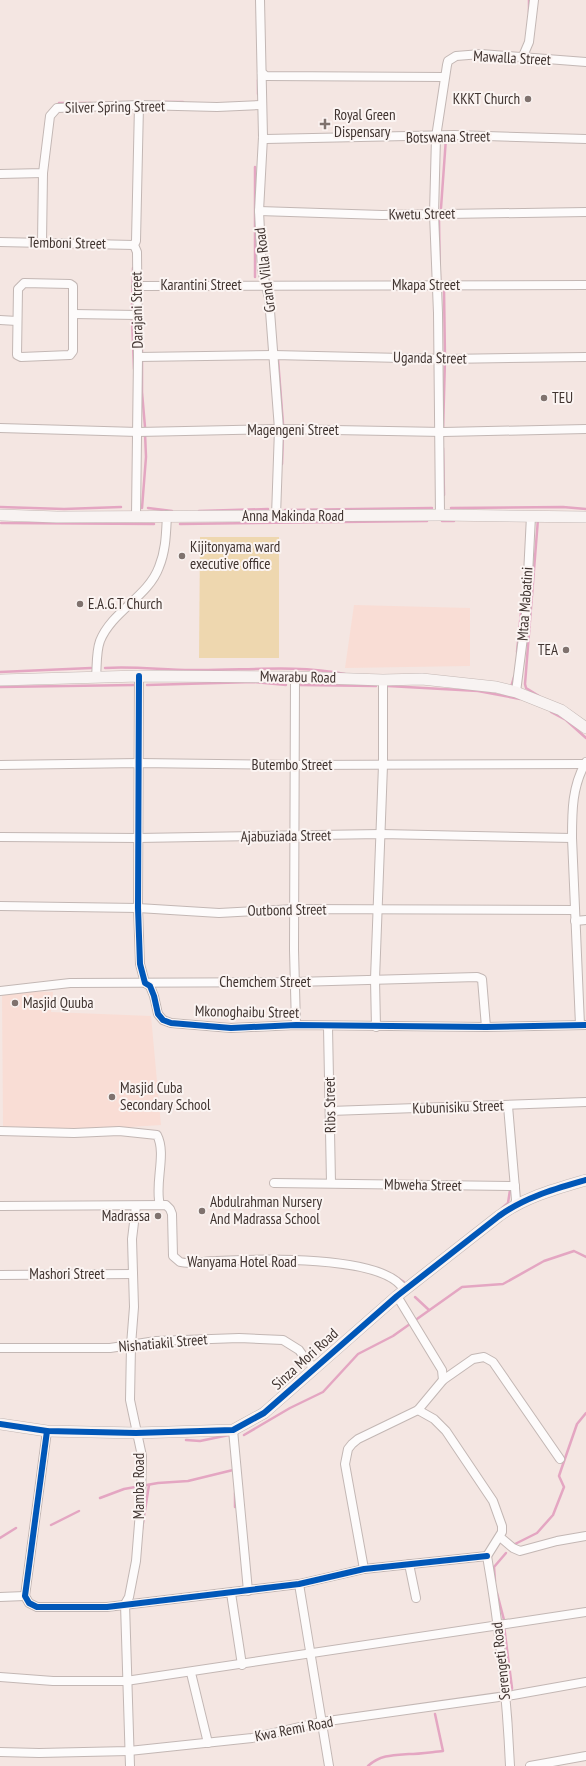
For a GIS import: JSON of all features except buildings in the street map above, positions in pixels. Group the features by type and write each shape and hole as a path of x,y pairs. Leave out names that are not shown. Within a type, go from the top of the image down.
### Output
{"street":[{"name":"Grand Villa Road","path":"260,0 262,137 259,211 262,270 269,298 279,429 276,516"},
{"path":"523,56 529,42 534,0"},
{"name":"Mawalla Street","path":"440,515 434,214 436,137 444,77 448,61 456,56 481,54 586,62"},
{"path":"262,73 266,76 444,77"},
{"name":"Silver Spring Street","path":"43,173 50,116 54,110 61,107 139,105 218,107 261,105"},
{"name":"Darajani Street","path":"136,516 138,357 136,286 137,252 134,245 136,240 139,105"},
{"name":"Botswana Street","path":"262,137 266,140 503,136 586,139"},
{"path":"0,174 43,173 42,242"},
{"name":"Kwetu Street","path":"259,211 331,214 586,212"},
{"name":"Temboni Street","path":"0,242 134,245"},
{"path":"24,283 70,284 73,288 73,314 72,354 67,356 21,357 17,355 18,289 24,283"},
{"name":"Karantini Street","path":"136,286 266,285"},
{"name":"Mkapa Street","path":"266,285 586,285"},
{"path":"73,314 137,315"},
{"path":"0,320 18,321"},
{"name":"Uganda Street","path":"138,357 586,357"},
{"name":"Magengeni Street","path":"0,428 138,432 279,429 439,432 586,429"},
{"name":"Anna Makinda Road","path":"0,515 57,517 166,515 440,515 586,517"},
{"path":"96,678 98,651 106,631 151,581 159,568 165,550 166,515"},
{"name":"Mtaa Mabatini","path":"516,692 526,614 531,516"},
{"name":"Mwarabu Road","path":"0,680 139,676 295,677 383,680 422,679 496,687 516,692 561,710 586,728"},
{"name":"Mkonoghaibu Street","path":"139,676 138,908 140,964 146,983 150,986 154,996 158,1014 167,1022 230,1028 296,1025 328,1027 486,1027 583,1025"},
{"path":"295,677 294,909 296,1025"},
{"path":"376,1027 375,979 383,765 383,680"},
{"name":"Butembo Street","path":"0,765 139,763 295,765 585,763"},
{"path":"583,1025 575,921 572,838 574,791 585,763"},
{"name":"Ajabuziada Street","path":"0,837 138,838 381,834 572,838"},
{"name":"Outbond Street","path":"0,906 138,908 219,913 294,909 575,910"},
{"path":"575,921 586,920"},
{"name":"Chemchem Street","path":"0,991 70,983 295,982 477,977 482,979 484,986 486,1027"},
{"name":"Ribs Street","path":"328,1027 331,1183"},
{"name":"Kubunisiku Street","path":"330,1111 508,1106 520,1104 586,1102"},
{"path":"508,1106 516,1200 515,1205"},
{"path":"0,1131 74,1133 119,1131 157,1135 161,1144 158,1196 160,1205 0,1206"},
{"name":"Sinza Mori Road","path":"0,1424 47,1431 136,1433 233,1430 264,1413 400,1293 515,1205 552,1189 586,1180"},
{"name":"Mbweha Street","path":"274,1183 515,1186"},
{"name":"Wanyama Hotel Road","path":"160,1205 168,1207 171,1211 172,1252 174,1258 180,1262 299,1261 345,1263 393,1277 400,1293"},
{"name":"Mamba Road","path":"130,1766 126,1681 125,1604 129,1597 136,1561 141,1499 142,1456 130,1400 131,1345 134,1308 132,1239 136,1206"},
{"name":"Mashori Street","path":"0,1275 134,1274"},
{"path":"400,1293 442,1370 443,1380"},
{"name":"Nishatiakil Street","path":"0,1348 110,1348 156,1341 239,1338 283,1340 299,1350 307,1361 315,1368"},
{"path":"364,1569 345,1464 348,1450 358,1439 418,1410 443,1380 473,1359 484,1357 493,1362 560,1459"},
{"path":"47,1431 25,1596 29,1603 37,1607 107,1607 298,1584 364,1569 487,1556 493,1545 500,1537 502,1526 493,1501 446,1431 434,1419 418,1410"},
{"path":"233,1430 248,1590"},
{"path":"500,1537 513,1548 520,1551 557,1541 586,1536"},
{"name":"Serengeti Road","path":"487,1556 498,1626 510,1766"},
{"path":"409,1564 416,1598"},
{"path":"298,1584 329,1766"},
{"path":"231,1592 242,1665"},
{"path":"0,1597 25,1596"},
{"path":"0,1677 53,1681 126,1681 311,1655 586,1612"},
{"path":"191,1673 208,1743"},
{"name":"Kwa Remi Road","path":"0,1752 39,1753 129,1751 252,1738 321,1722 505,1696 586,1682"},
{"path":"530,1766 586,1756"}],"shaded area":[{"path":"200,537 279,537 279,658 199,658"},
{"path":"354,605 470,608 470,666 345,668"},
{"path":"2,991 53,992 51,1012 151,1016 161,1125 100,1129 10,1130 3,1126"}],"waterway":[{"path":"529,0 529,12"},
{"path":"258,80 258,94"},
{"path":"158,102 183,102"},
{"path":"59,103 91,103"},
{"path":"441,208 446,138"},
{"path":"255,167 255,277"},
{"path":"439,220 440,285 444,289 445,359 443,431"},
{"path":"132,309 133,268"},
{"path":"132,320 134,369"},
{"path":"142,338 142,355"},
{"path":"278,359 283,424"},
{"path":"142,360 142,392 145,427"},
{"path":"282,464 283,431"},
{"path":"142,508 146,457 145,433"},
{"path":"443,448 444,495"},
{"path":"0,507 64,509 121,507"},
{"path":"451,508 563,507 586,509"},
{"path":"148,508 172,511"},
{"path":"285,510 432,508"},
{"path":"199,511 268,509"},
{"path":"538,519 525,684 526,688 539,696"},
{"path":"180,524 427,521"},
{"path":"442,521 454,521"},
{"path":"1,523 154,524"},
{"path":"517,652 524,583"},
{"path":"105,668 127,667 191,670 307,669 345,674"},
{"path":"0,672 91,668"},
{"path":"511,687 514,677"},
{"path":"147,685 254,682 286,685"},
{"path":"0,687 134,685"},
{"path":"299,685 376,686"},
{"path":"388,686 478,691 520,699"},
{"path":"551,712 566,720 586,738"},
{"path":"502,1208 508,1203 510,1190"},
{"path":"244,1435 290,1408 323,1392 358,1354 393,1336 462,1287 503,1284 544,1261 574,1251 586,1257"},
{"path":"393,1275 404,1282"},
{"path":"415,1297 429,1310"},
{"path":"515,1544 537,1533 553,1515 564,1487 559,1476 577,1424 586,1413"},
{"path":"186,1440 200,1441 229,1435"},
{"path":"100,1498 124,1489 158,1483 188,1481 234,1471"},
{"path":"142,1529 149,1485"},
{"path":"235,1493 235,1507"},
{"path":"51,1525 79,1511"},
{"path":"0,1538 16,1528"},
{"path":"495,1581 494,1567 506,1553"},
{"path":"497,1593 504,1620"},
{"path":"504,1629 504,1626 512,1688 511,1691 507,1692"},
{"path":"368,1766 373,1762 387,1756 443,1751 435,1714"}],"cycle path":[{"path":"139,676 138,908 140,964 145,983 150,986 158,1014 163,1020 171,1023 231,1028 296,1025 486,1027 586,1025"},
{"path":"0,1424 47,1431 136,1433 233,1430 264,1413 397,1296 499,1216 509,1209 530,1199 552,1190 586,1180"},
{"path":"47,1431 25,1596 29,1603 37,1607 107,1607 299,1584 364,1569 487,1556"}],"place":[{"name":"KKKT Church","path":"528,99"},
{"name":"Royal Green Dispensary","path":"325,124"},
{"name":"TEU","path":"544,398"},
{"name":"Kijitonyama ward executive office","path":"182,556"},
{"name":"E.A.G.T Church","path":"80,604"},
{"name":"TEA","path":"566,650"},
{"name":"Masjid Quuba","path":"15,1003"},
{"name":"Masjid Cuba Secondary School","path":"112,1097"},
{"name":"Abdulrahman Nursery And Madrassa School","path":"202,1211"},
{"name":"Madrassa","path":"158,1216"}]}
